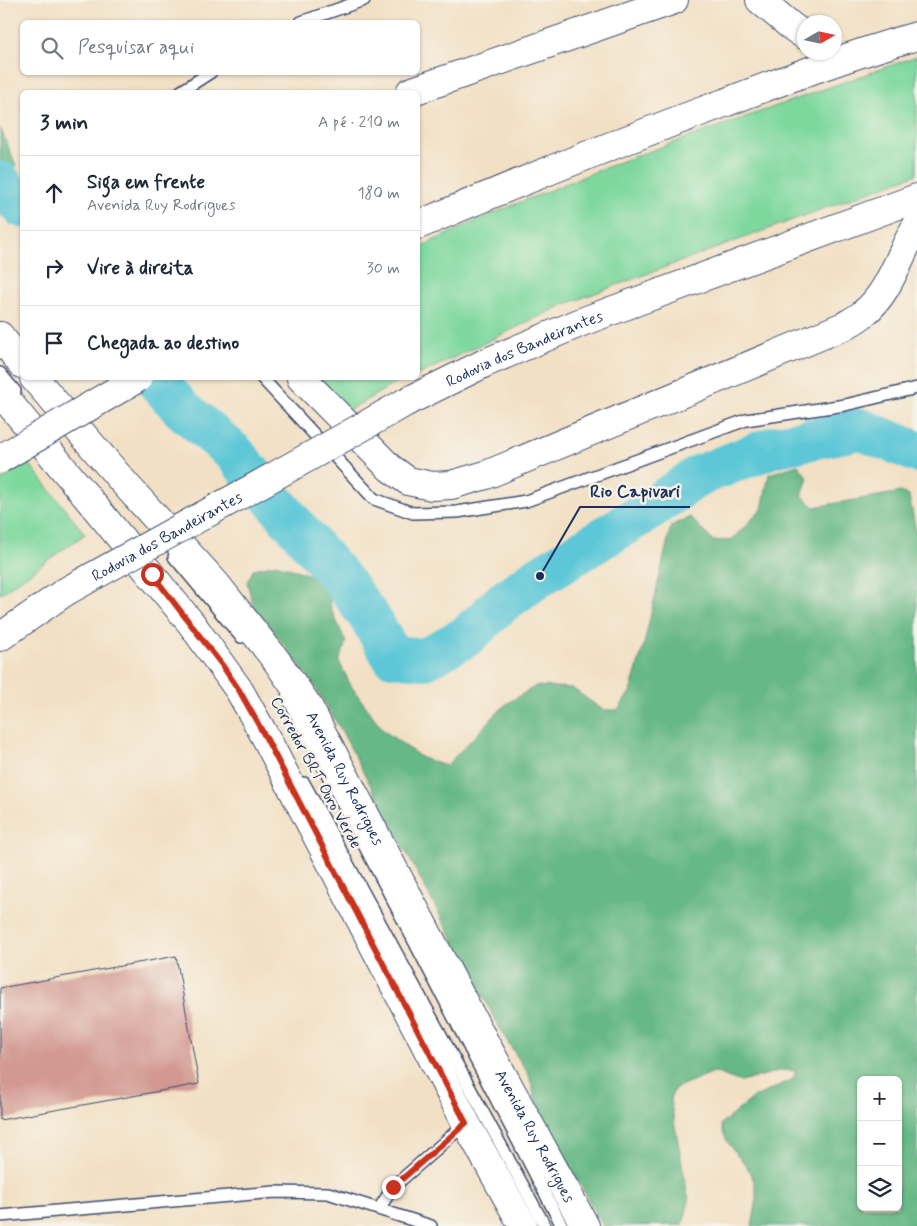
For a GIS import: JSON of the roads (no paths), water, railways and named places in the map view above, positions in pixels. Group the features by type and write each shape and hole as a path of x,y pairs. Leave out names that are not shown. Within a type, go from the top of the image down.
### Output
{"main road":[{"path":"416,90 674,0"},
{"path":"760,0 797,30"},
{"path":"420,224 620,141 884,45 917,36"},
{"path":"842,43 884,45"},
{"name":"Rodovia dos Bandeirantes","path":"0,637 65,592 224,503 311,457 406,402 485,363 584,321 917,198"},
{"path":"303,380 390,468 408,481 432,486 451,485 486,475 844,326 864,313 882,294 907,242 917,226"},
{"path":"0,336 20,361"},
{"path":"0,459 135,380"},
{"path":"19,392 239,690 466,1123 523,1226"},
{"name":"Avenida Ruy Rodrigues","path":"19,392 126,485 216,584 276,660 308,706 483,1039 585,1226"}],"lane":[{"path":"307,20 364,0"},
{"path":"183,90 207,75"},
{"path":"0,350 20,373"},
{"path":"0,373 19,392 226,653"},
{"path":"26,380 250,648"},
{"path":"264,380 374,499 413,513 457,512 526,501 746,420 845,405 917,388"},
{"name":"Corredor BRT Ouro Verde","path":"278,685 289,700 562,1226"},
{"name":"Corredor BRT Ouro Verde","path":"301,776 545,1226"},
{"path":"379,1209 393,1187 466,1123"},
{"path":"0,1216 275,1192 328,1193 431,1226"}],"waterway":[{"path":"0,182 20,205"},
{"path":"156,380 182,409 234,453 341,578 370,618 392,656 425,659 467,636 503,602 540,576 641,515 698,476 773,447 860,429 917,452"}],"place":[{"name":"Rio Capivari","path":"540,576"}]}
